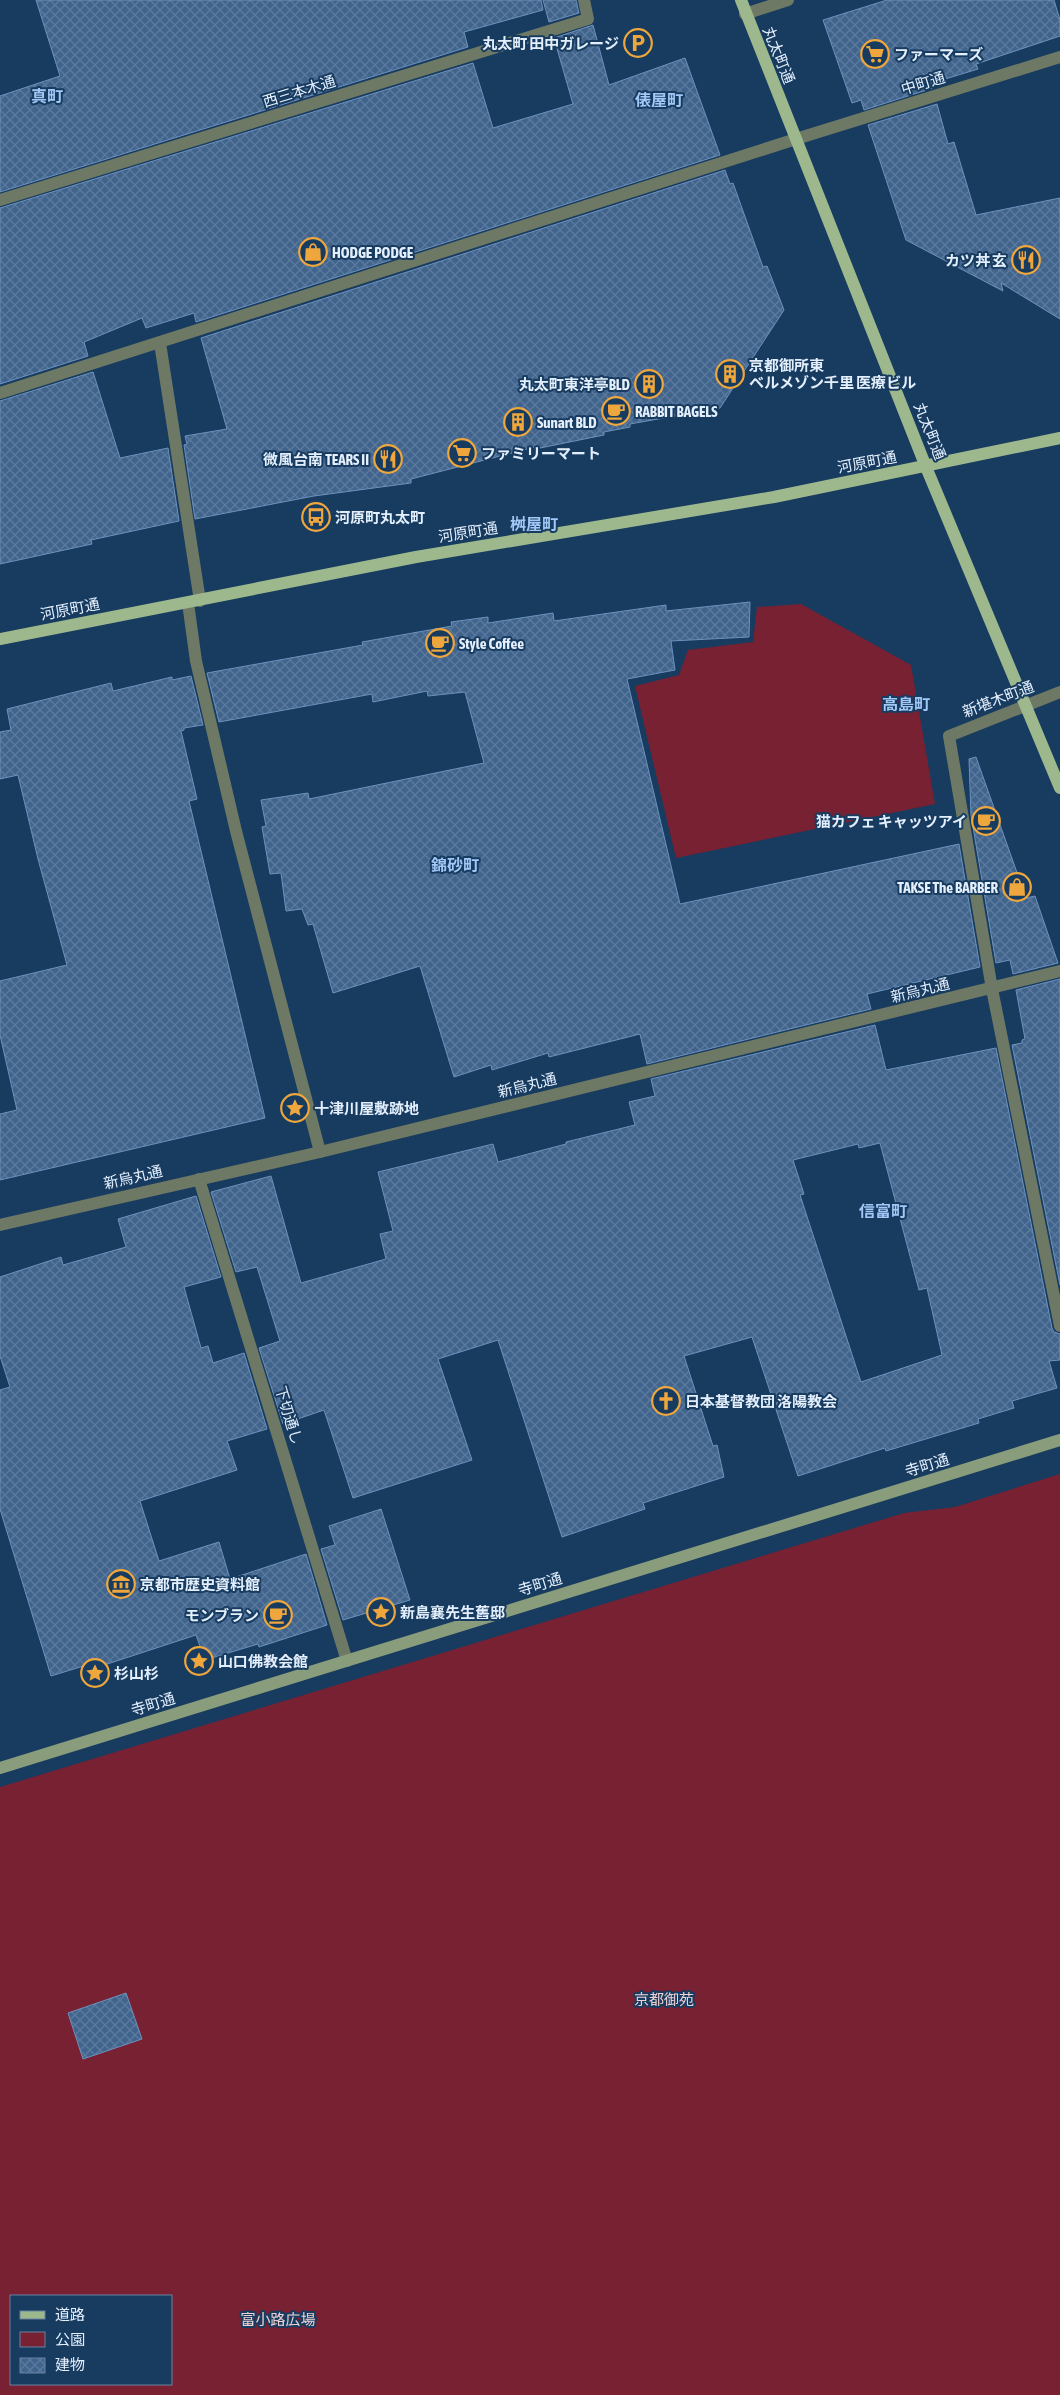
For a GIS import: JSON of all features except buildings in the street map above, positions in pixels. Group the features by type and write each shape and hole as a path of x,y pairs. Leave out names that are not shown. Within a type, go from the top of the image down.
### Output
{"main road":[{"name":"丸太町通","path":"741,0 926,467 1060,788"},
{"name":"河原町通","path":"0,639 416,557 764,499 1060,438"}],"street":[{"name":"西三本木通","path":"0,200 588,19 584,0"},
{"path":"745,14 788,0"},
{"name":"中町通","path":"0,393 796,139 1060,57"},
{"path":"160,343 194,602 196,661 236,831 320,1152"},
{"name":"新堪木町通","path":"992,989 949,736 1060,692"},
{"name":"新烏丸通","path":"0,1225 199,1178 320,1152 1060,971"},
{"path":"992,989 1060,1326"},
{"name":"下切通し","path":"199,1178 347,1661"},
{"name":"寺町通","path":"0,1768 1060,1440"}],"green space":[{"path":"801,604 911,665 935,804 676,858 635,686 679,675 688,650 753,642 757,607"},
{"name":"京都御苑","path":"1060,1474 1060,2395 0,2395 0,1787 904,1513 955,1507"}],"place":[{"name":"丸太町 田中ガレージ","path":"638,43"},
{"name":"ファーマーズ","path":"875,54"},
{"name":"HODGE PODGE","path":"313,252"},
{"name":"カツ丼 玄","path":"1026,260"},
{"name":"京都御所東 ベルメゾン千里 医療ビル","path":"730,374"},
{"name":"丸太町東洋亭BLD","path":"649,384"},
{"name":"RABBIT BAGELS","path":"616,411"},
{"name":"Sunart BLD","path":"518,422"},
{"name":"ファミリーマート","path":"462,453"},
{"name":"微風台南 TEARS II","path":"388,459"},
{"name":"河原町丸太町","path":"316,517"},
{"name":"Style Coffee","path":"440,643"},
{"name":"猫カフェ キャッツアイ","path":"986,821"},
{"name":"TAKSE The BARBER","path":"1017,887"},
{"name":"十津川屋敷跡地","path":"295,1108"},
{"name":"日本基督教団 洛陽教会","path":"666,1401"},
{"name":"京都市歴史資料館","path":"121,1584"},
{"name":"新島襄先生舊邸","path":"381,1612"},
{"name":"モンブラン","path":"278,1615"},
{"name":"山口佛教会館","path":"199,1661"},
{"name":"杉山杉","path":"95,1673"}],"district":[{"name":"真町","path":"47,96"},
{"name":"俵屋町","path":"659,100"},
{"name":"桝屋町","path":"534,524"},
{"name":"高島町","path":"906,704"},
{"name":"錦砂町","path":"455,865"},
{"name":"信富町","path":"883,1211"}],"park label":[{"name":"富小路広場","path":"278,2319"}]}
